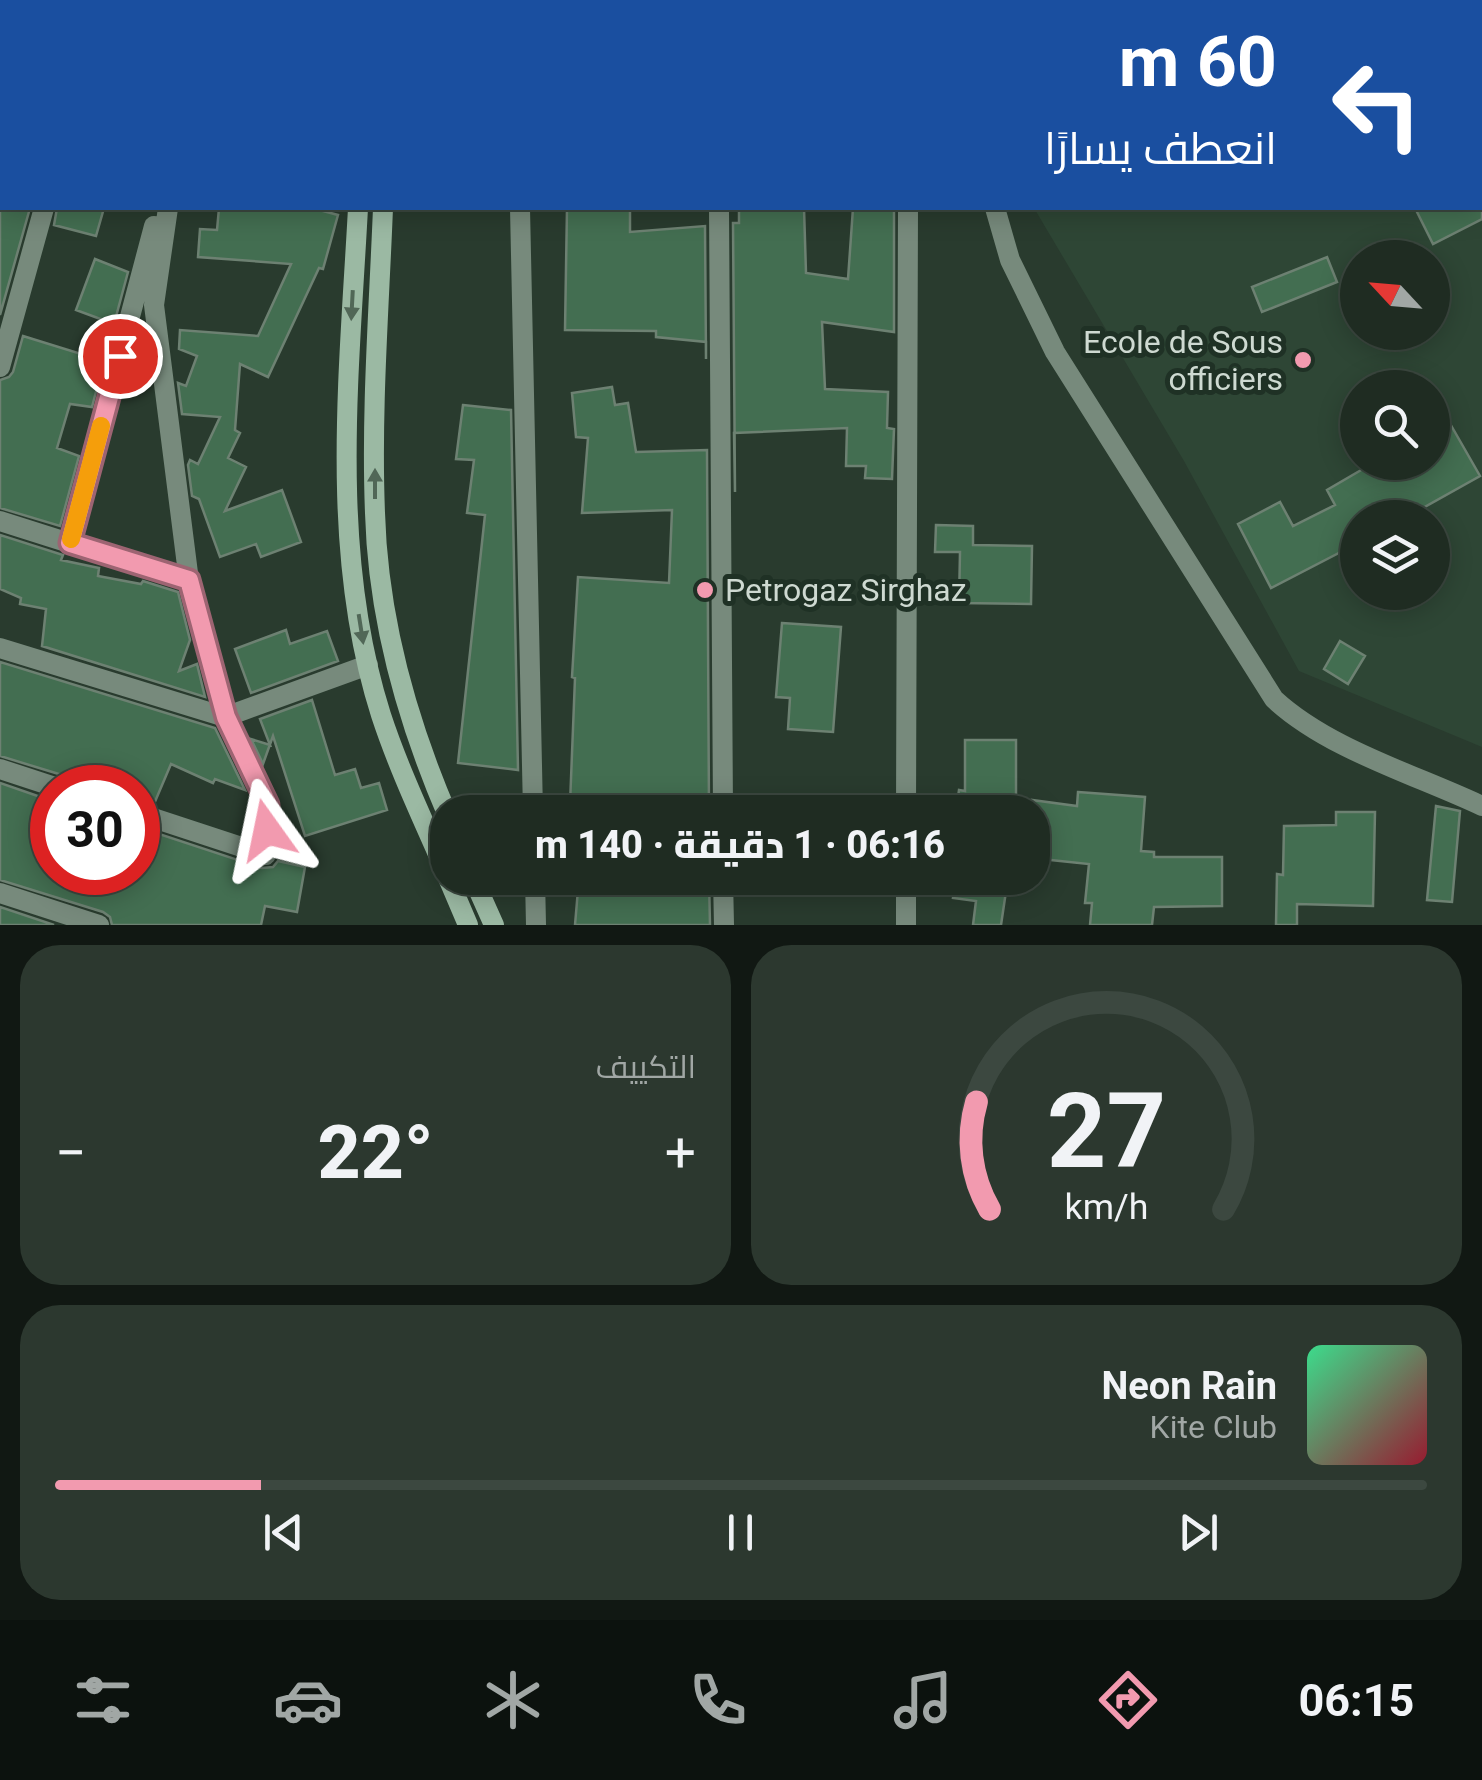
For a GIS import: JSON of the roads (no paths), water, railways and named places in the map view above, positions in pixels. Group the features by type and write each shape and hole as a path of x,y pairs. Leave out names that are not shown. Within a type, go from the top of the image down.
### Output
{"street":[{"path":"0,367 43,210"},
{"path":"70,543 158,210"},
{"path":"160,820 266,855 268,805 226,717 189,580 154,305 168,210"},
{"path":"354,210 347,511 368,665 381,716 430,834"},
{"path":"383,210 375,450 380,574 411,722 440,795"},
{"path":"520,210 533,795"},
{"path":"719,210 723,795"},
{"path":"906,795 908,210"},
{"path":"996,210 1010,260 1055,352 1274,699 1295,719 1322,734 1482,806"},
{"path":"0,521 189,580"},
{"path":"0,648 226,717 368,665"},
{"path":"0,769 30,779"},
{"path":"1442,787 1482,793"},
{"path":"0,893 99,925"},
{"path":"456,895 468,925"},
{"path":"481,895 494,925"},
{"path":"535,895 536,925"},
{"path":"724,895 724,925"},
{"path":"906,895 906,925"}],"place":[{"name":"Ecole de Sous officiers","path":"1303,360"},
{"name":"Petrogaz Sirghaz","path":"705,590"}]}
